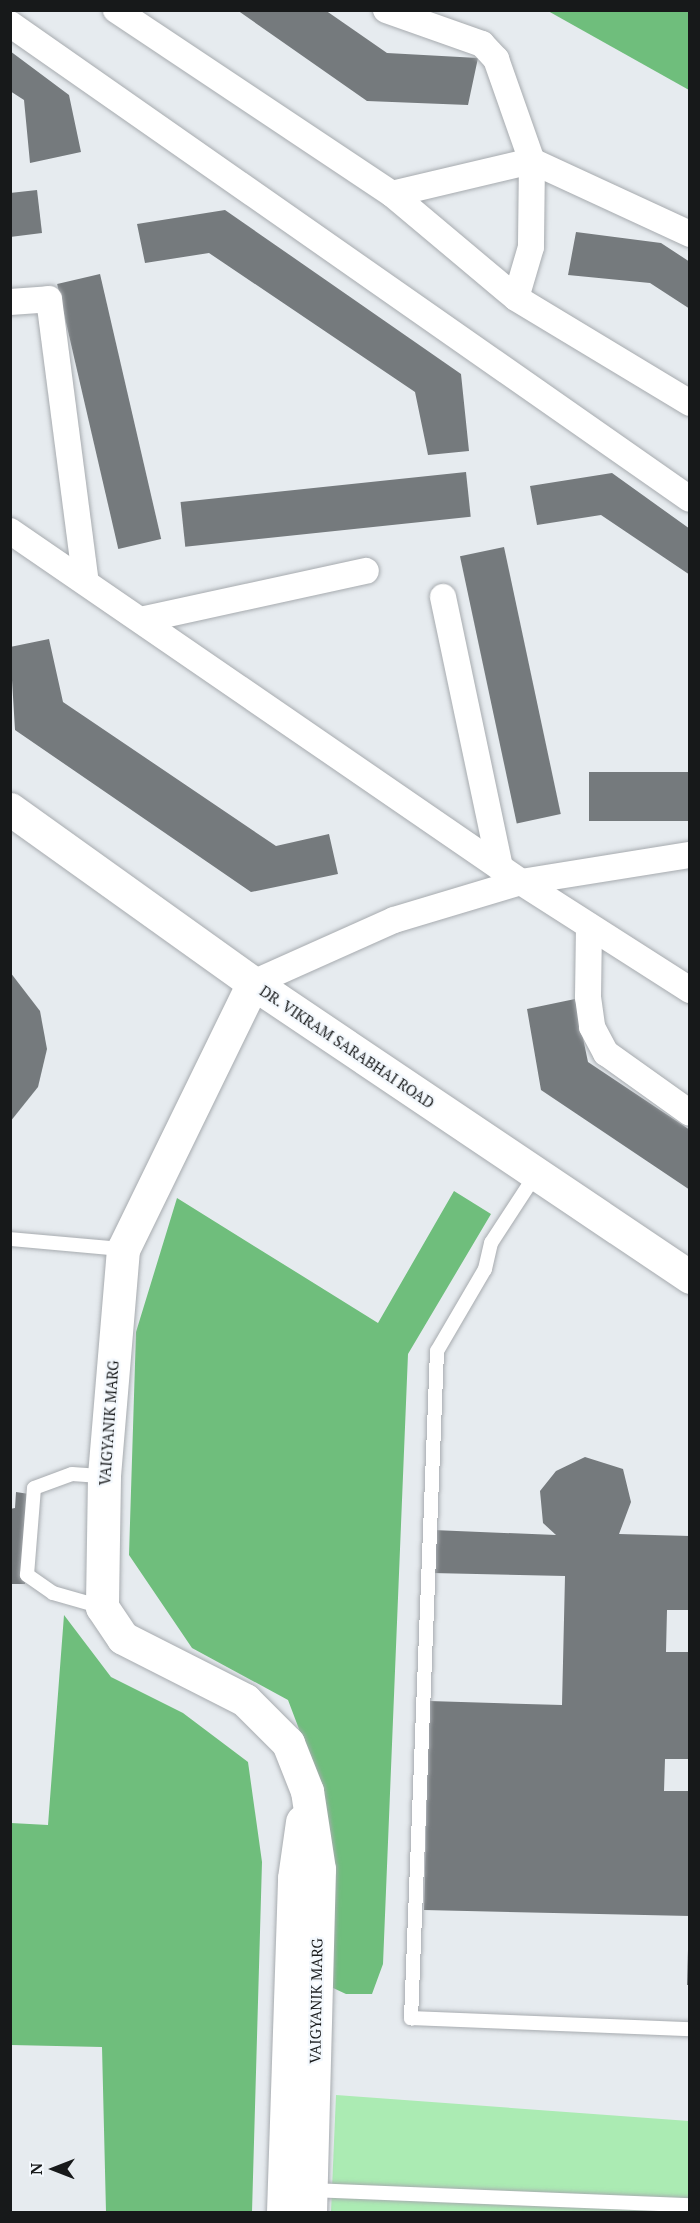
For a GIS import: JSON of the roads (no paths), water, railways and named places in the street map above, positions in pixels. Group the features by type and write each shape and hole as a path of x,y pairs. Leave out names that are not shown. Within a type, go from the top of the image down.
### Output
{"street":[{"path":"116,10 392,194 516,298 690,403"},
{"path":"386,10 482,44 496,59 532,161 531,247 516,298"},
{"path":"10,24 690,500"},
{"path":"392,194 532,161 690,234"},
{"path":"10,302 49,299 85,578"},
{"path":"10,531 145,619 521,882 690,990"},
{"path":"145,619 366,571"},
{"path":"443,597 500,867"},
{"name":"DR. VIKRAM SARABHAI ROAD","path":"10,808 254,983 690,1277"},
{"path":"254,983 394,920 521,882 690,855"},
{"path":"589,926 588,997 592,1027 606,1053 690,1113"},
{"name":"VAIGYANIK MARG","path":"254,983 123,1249 104,1476 102,1607 123,1638 244,1700 288,1743 307,1791 320,1869 310,2201"},
{"name":"VAIGYANIK MARG","path":"283,2212 294,1878 307,1791"}],"lane":[{"path":"536,1174 491,1244 485,1269 437,1351 411,2018 690,2030"},
{"path":"10,1239 123,1249"},
{"path":"102,1607 53,1593 27,1575 34,1488 72,1474 104,1476"},
{"path":"310,2201 690,2205"}]}
